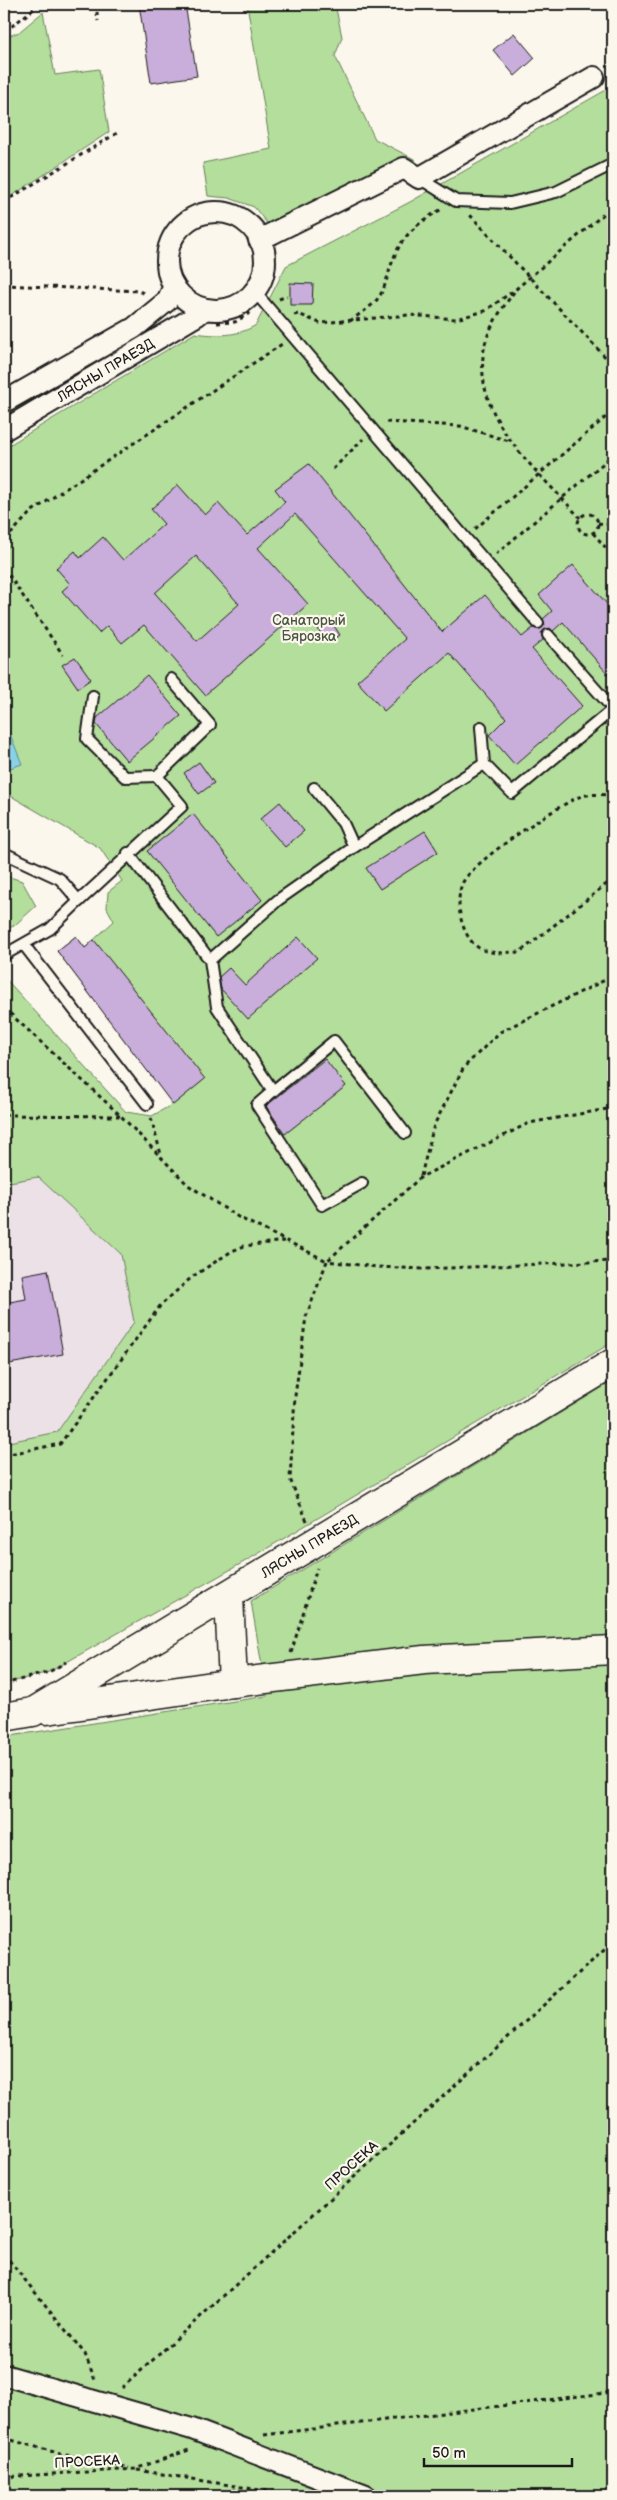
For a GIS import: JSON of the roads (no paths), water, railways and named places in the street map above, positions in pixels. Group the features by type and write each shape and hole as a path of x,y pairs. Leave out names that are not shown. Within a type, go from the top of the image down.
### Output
{"street":[{"path":"259,240 404,168 420,178 594,77"},
{"path":"207,213 230,215 250,227 259,240 264,252 261,280 244,301 232,307 219,310 205,309 187,301 174,286 168,272 167,256 171,241 180,228 192,218 207,213"},
{"name":"ЛЯСНЫ ПРАЕЗД","path":"4,402 134,328 167,301 174,286"},
{"name":"ЛЯСНЫ ПРАЕЗД","path":"4,430 205,309"},
{"name":"ЛЯСНЫ ПРАЕЗД","path":"4,1717 33,1712 229,1596 318,1539 613,1363"},
{"path":"229,1596 233,1683"},
{"path":"33,1712 233,1683 424,1660 613,1650"},
{"path":"4,2375 192,2429 366,2496"}],"lane":[{"path":"420,178 456,201 510,203 556,192 613,164"},
{"path":"254,291 538,623"},
{"path":"481,727 484,764 512,794 613,709 548,635"},
{"path":"93,696 87,739 125,776 157,776 210,725 171,679"},
{"path":"210,960 278,900 354,847 484,764"},
{"path":"4,955 50,929 128,853 182,806 157,776"},
{"path":"314,788 344,823 354,847"},
{"path":"4,853 60,879 79,901"},
{"path":"128,853 210,960 217,1007 273,1091"},
{"path":"24,945 147,1104"},
{"path":"362,1182 322,1205 257,1105 334,1041 405,1133"}],"water":[{"path":"8,729 22,764 4,770 4,733"}],"park label":[{"name":"Санаторый Бярозка","path":"309,628"}]}
